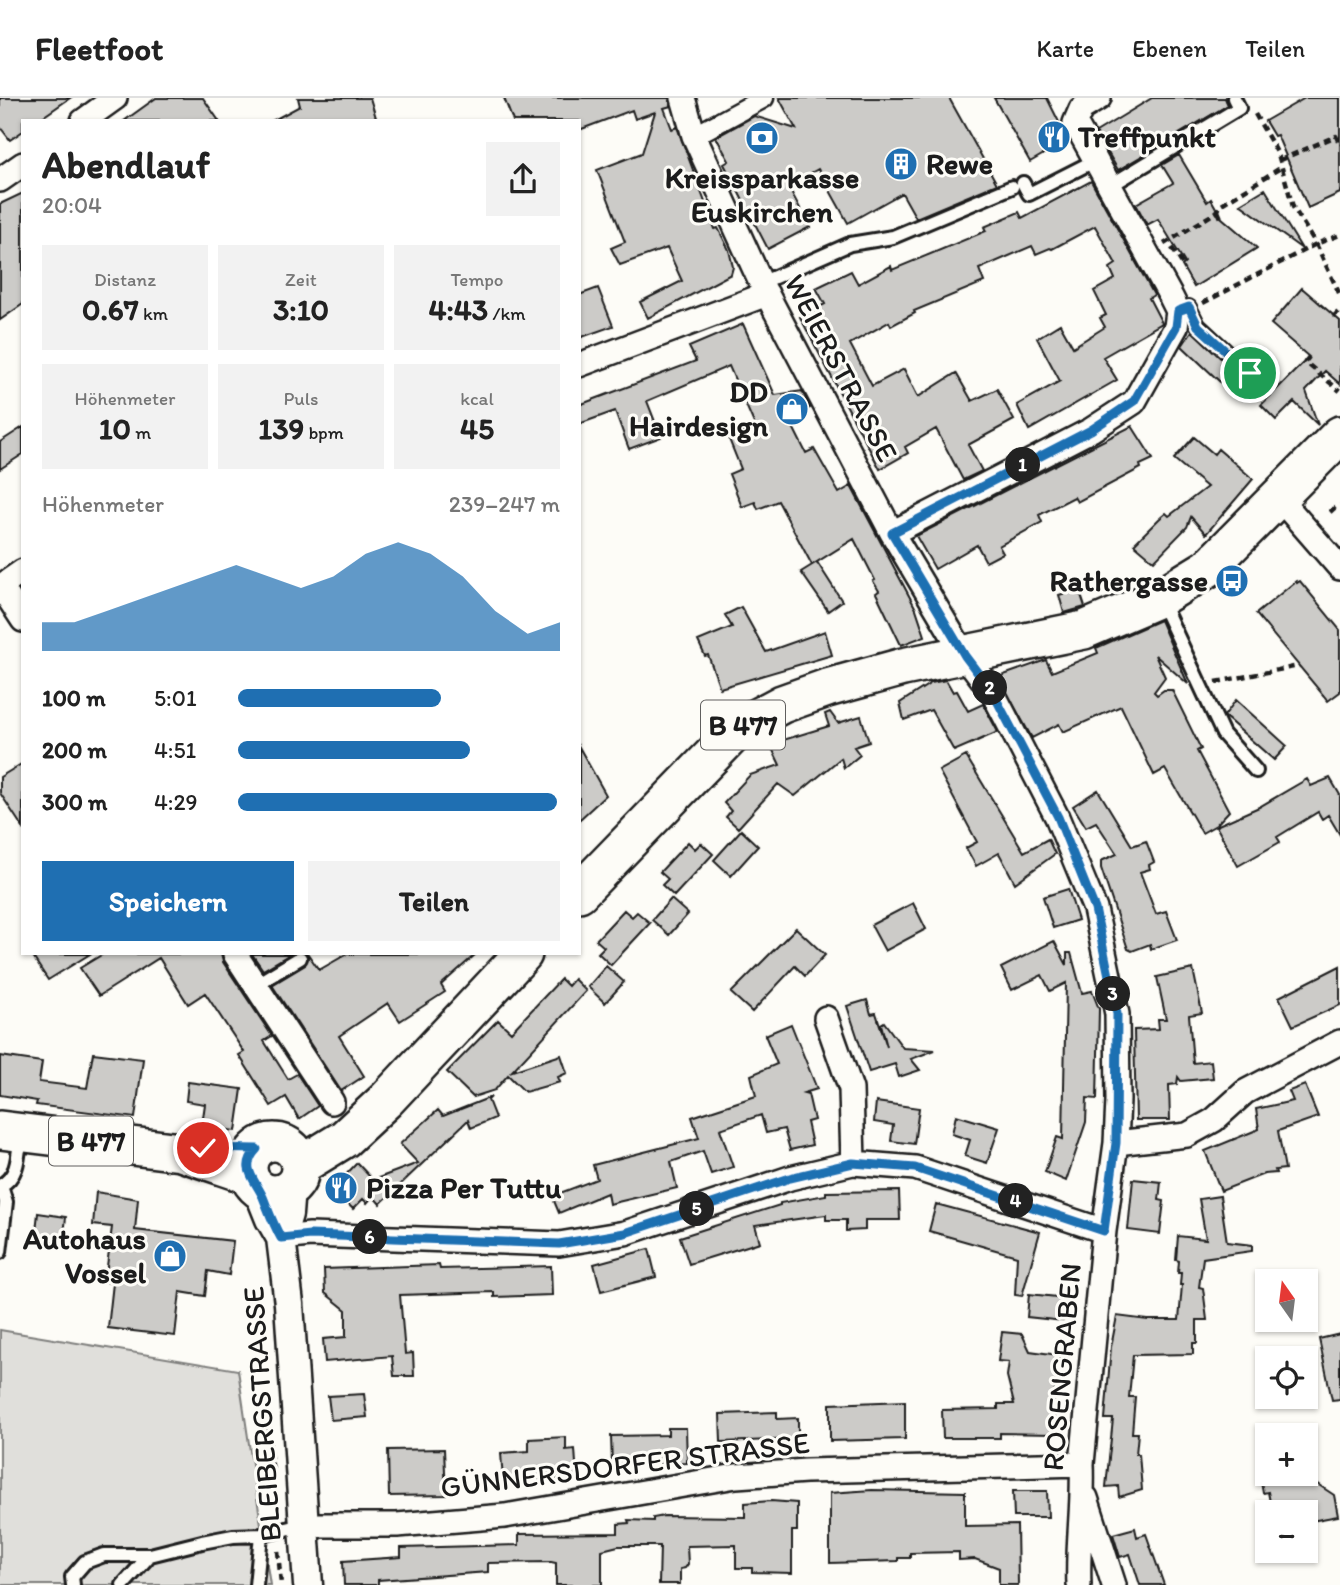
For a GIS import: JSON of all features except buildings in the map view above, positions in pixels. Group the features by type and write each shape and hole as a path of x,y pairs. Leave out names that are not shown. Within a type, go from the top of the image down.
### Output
{"main road":[{"name":"B 477","path":"581,891 741,726 782,704 827,688 903,667 1084,630 1159,598 1208,568 1340,435"},
{"path":"273,1169 344,1139 386,1100 522,955"},
{"name":"B 477","path":"10,1131 181,1152 212,1148 273,1169"}],"street":[{"path":"86,119 115,98"},
{"name":"WEIERSTRASSE","path":"683,98 694,135 764,289 892,533 965,656"},
{"path":"694,135 764,98"},
{"path":"892,533 1091,430 1134,401 1176,327 1178,311 1094,161 1083,107"},
{"path":"0,180 21,165"},
{"path":"581,364 764,289"},
{"path":"1279,498 1340,568"},
{"path":"21,572 0,586 21,617"},
{"name":"ROSENGRABEN","path":"965,656 993,693 1058,817 1095,909 1117,1014 1116,1143 1104,1231 1082,1464 1083,1488 1077,1545 1079,1585"},
{"path":"236,955 332,1102"},
{"path":"827,1018 851,1089 853,1163"},
{"path":"1116,1143 1187,1135 1214,1120 1245,1092 1340,1042"},
{"path":"281,1238 310,1235 559,1244 625,1233 790,1178 853,1163 915,1168 1104,1231"},
{"name":"BLEIBERGSTRASSE","path":"273,1169 270,1219 281,1238 289,1304 308,1585"},
{"name":"GÜNNERSDORFER STRASSE","path":"302,1525 397,1525 505,1516 736,1476 806,1471 1082,1464"},
{"name":"ROSENGRABEN","path":"1083,1488 1114,1585"}],"lane":[{"path":"1108,187 1240,108 1234,98"},
{"path":"764,289 850,244 893,237 1017,185 1029,194 1094,161"},
{"path":"1178,311 1189,307 1198,326 1250,373"},
{"path":"1159,598 1223,734 1256,771"},
{"path":"257,984 300,958"},
{"path":"0,1252 6,1202 0,1186 11,1179 16,1168 10,1131"},
{"path":"73,1585 72,1577 85,1562 104,1555 150,1555 233,1536 261,1535 302,1525"},
{"path":"256,1585 261,1535"},
{"path":"123,1585 150,1555"}],"path":[{"path":"1252,109 1280,160 1293,207 1316,244 1340,294"},
{"path":"1280,160 1336,135 1340,145"},
{"path":"1161,245 1218,211 1220,205 1282,167"},
{"path":"1218,211 1221,218"},
{"path":"1207,301 1316,244 1340,235"},
{"path":"1167,242 1183,265"},
{"path":"1333,317 1340,310"},
{"path":"1309,357 1304,362 1340,391"},
{"path":"1330,512 1339,504"},
{"path":"1202,687 1223,680 1299,666"}],"shaded area":[{"path":"0,1330 238,1370 270,1585 0,1585"}],"place":[{"name":"Treffpunkt","path":"1054,137"},
{"name":"Kreissparkasse Euskirchen","path":"762,138"},
{"name":"Rewe","path":"901,164"},
{"name":"DD Hairdesign","path":"792,409"},
{"name":"Rathergasse","path":"1232,581"},
{"name":"Pizza Per Tuttu","path":"341,1188"},
{"name":"Autohaus Vossel","path":"170,1256"}],"route":[{"path":"203,1148 257,1149 250,1158 249,1175 281,1238 310,1235 559,1244 625,1233 790,1178 853,1163 915,1168 1104,1231 1116,1143 1117,1014 1095,909 1058,817 993,693 965,656 892,533 1091,430 1134,401 1176,327 1178,311 1189,307 1198,326 1250,373"}]}
